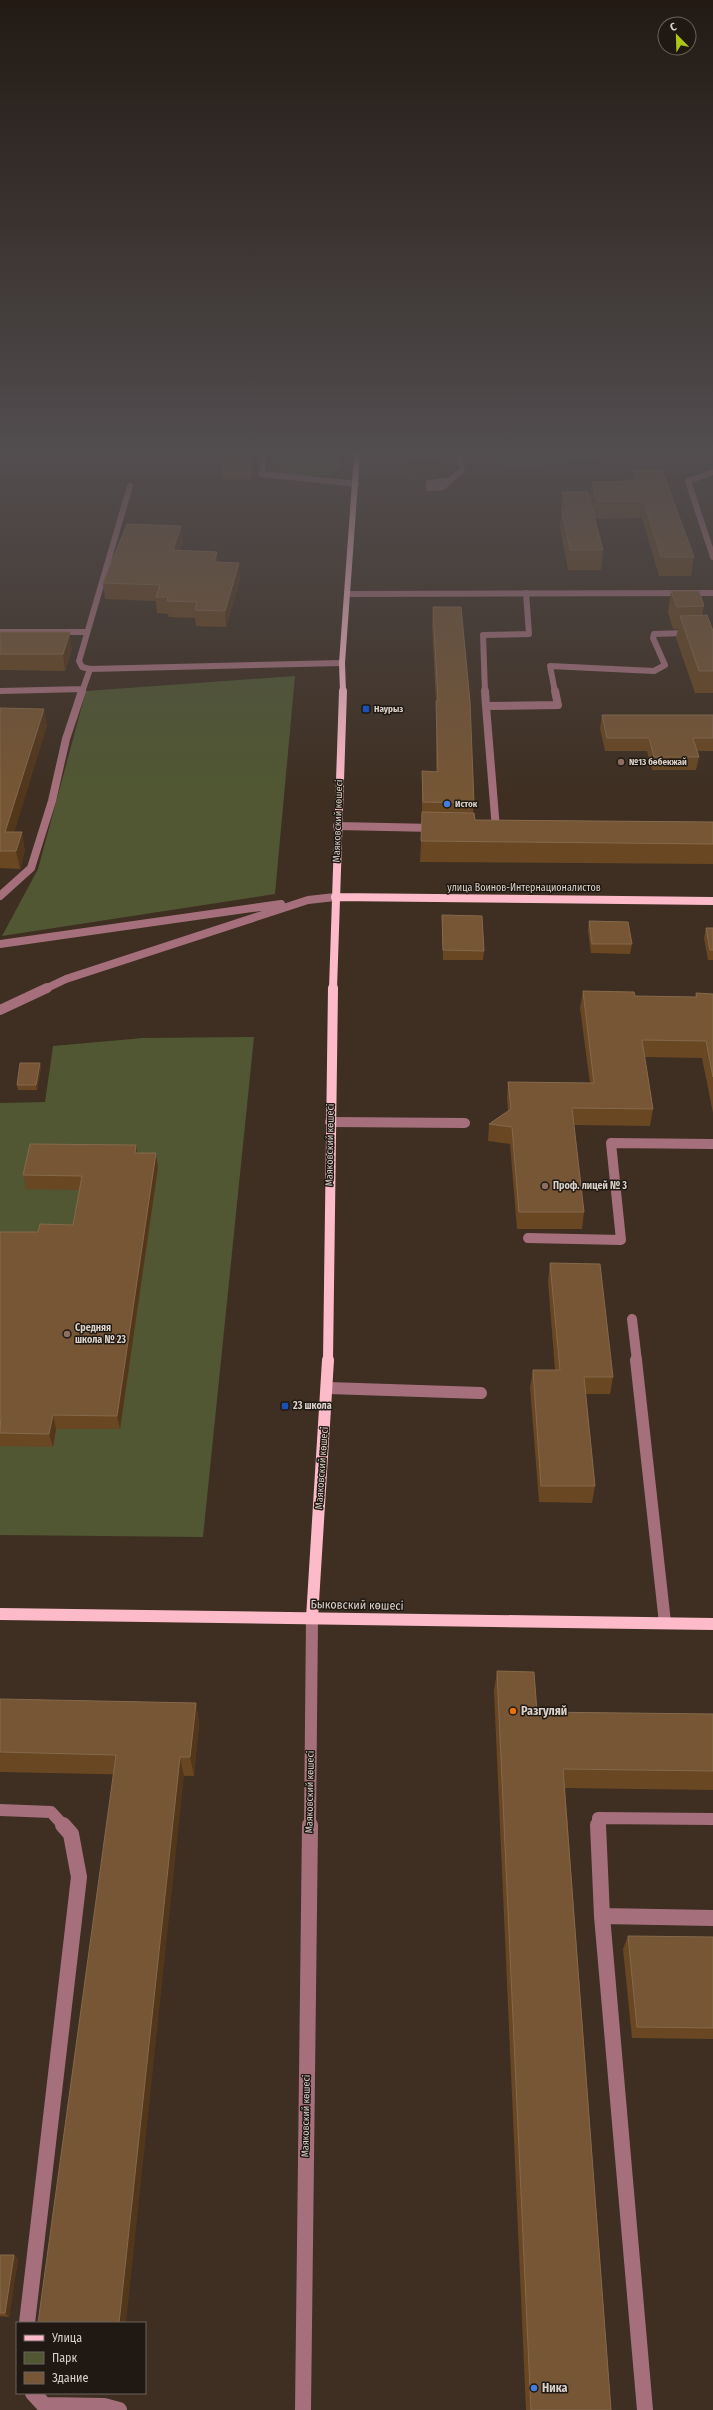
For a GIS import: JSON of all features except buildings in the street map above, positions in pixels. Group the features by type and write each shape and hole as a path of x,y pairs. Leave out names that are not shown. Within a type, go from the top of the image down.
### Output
{"main road":[{"name":"Маяковский көшесі","path":"312,1618 328,1388 330,1122 335,897 343,710 342,663 350,567"},
{"name":"улица Воинов-Интернационалистов","path":"335,897 713,901"},
{"name":"Быковский көшесі","path":"0,1614 713,1624"}],"street":[{"path":"105,567 79,661 82,667 90,669 342,663"},
{"path":"496,829 486,706 483,635 529,634 526,593"},
{"path":"348,594 713,593"},
{"path":"0,632 86,632"},
{"path":"486,706 558,704 550,666 654,671 665,665 653,638 654,634 713,632"},
{"path":"0,896 31,868 52,800 66,739 90,669"},
{"path":"0,691 83,689"},
{"path":"337,826 441,828"},
{"path":"0,944 335,897"},
{"path":"0,1010 66,979 308,900"},
{"path":"330,1122 465,1123"},
{"path":"528,1238 621,1240 611,1143 713,1144"},
{"path":"632,1319 665,1623"},
{"path":"328,1388 481,1393"},
{"name":"Маяковский көшесі","path":"303,2410 312,1618"},
{"path":"0,1810 50,1812 71,1834 79,1877 27,2322"},
{"path":"645,2410 602,1916 598,1818 713,1819"},
{"path":"602,1916 713,1918"},
{"path":"35,2394 44,2405 104,2406 119,2410"}],"green space":[{"path":"295,676 275,894 2,936 38,869 86,691"},
{"path":"254,1037 203,1537 0,1535 0,1103 45,1102 53,1046 143,1038"}],"place":[{"name":"Наурыз","path":"366,709"},
{"name":"№13 бөбекжай","path":"621,762"},
{"name":"Исток","path":"447,804"},
{"name":"Проф. лицей № 3","path":"545,1186"},
{"name":"Средняя школа № 23","path":"67,1334"},
{"name":"23 школа","path":"285,1406"},
{"name":"Разгуляй","path":"513,1711"},
{"name":"Ника","path":"534,2388"}]}
